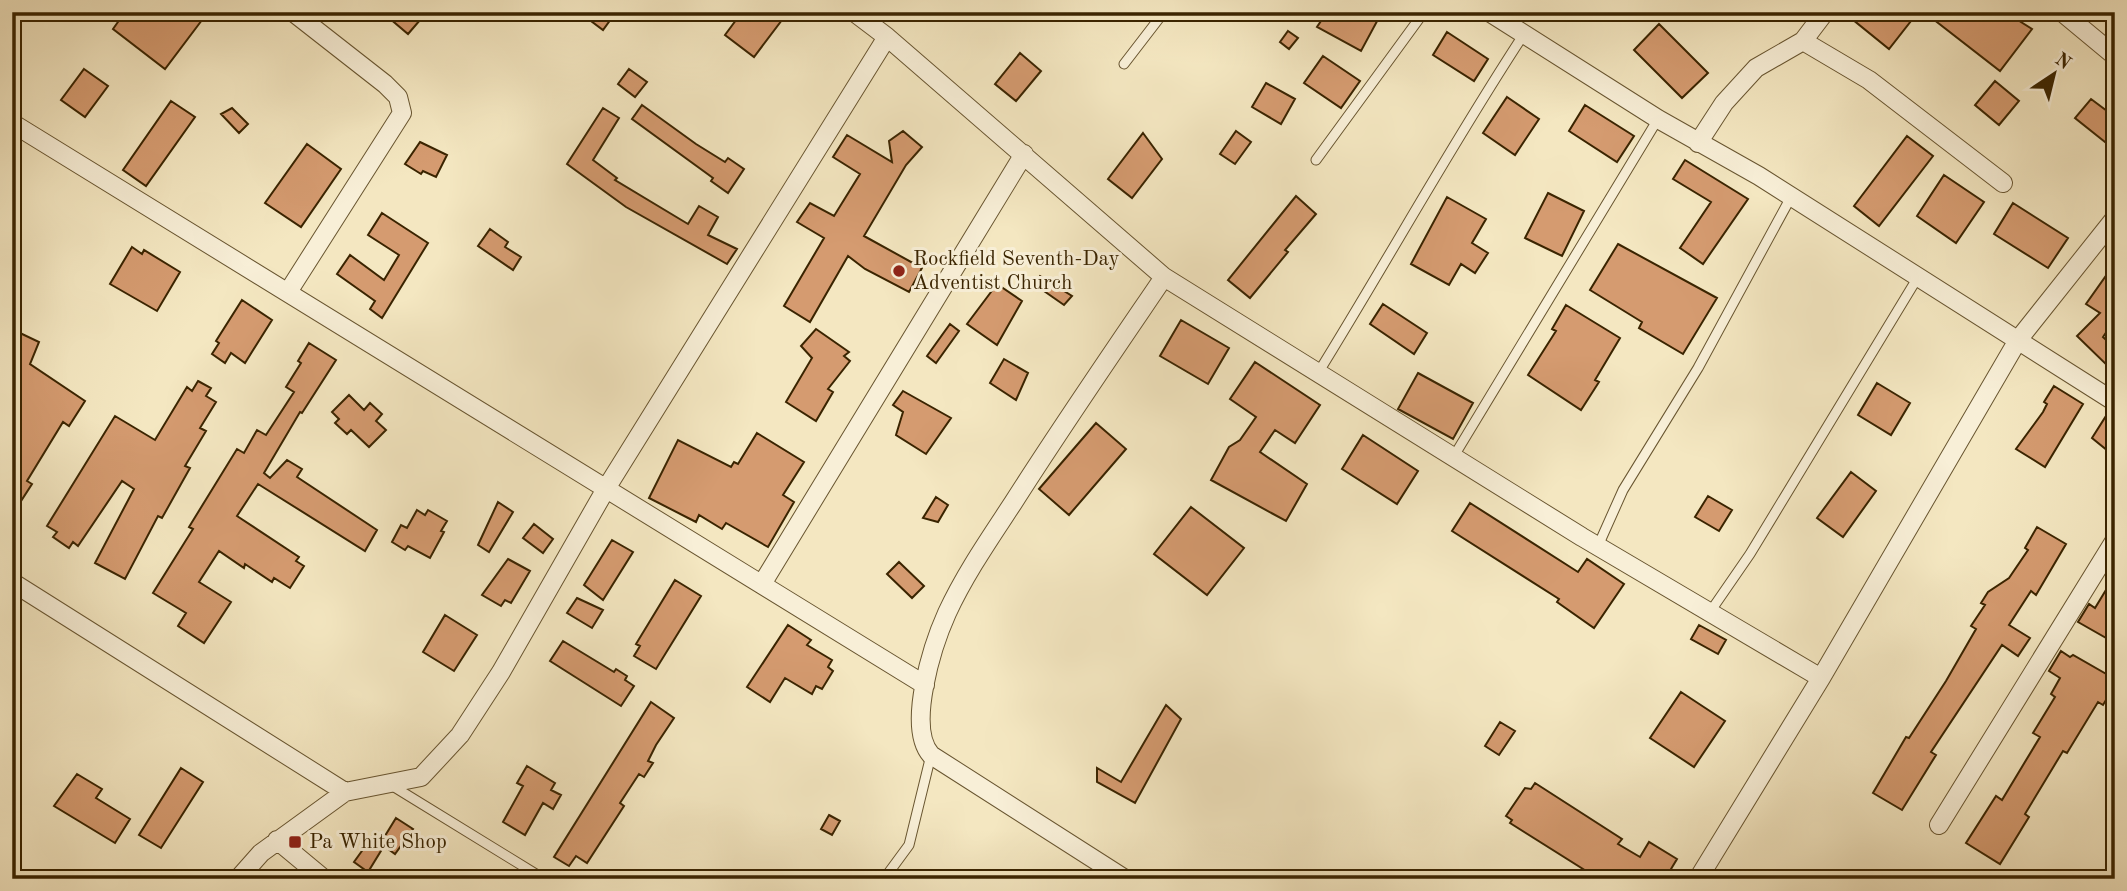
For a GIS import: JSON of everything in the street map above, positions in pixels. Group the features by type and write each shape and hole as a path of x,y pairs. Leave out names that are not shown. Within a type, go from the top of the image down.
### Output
{"street":[{"path":"288,292 402,113 398,97 385,84 293,12"},
{"path":"854,12 1024,154 1164,277 1598,546 1821,678"},
{"path":"1698,143 1724,103 1756,68 1803,41 1825,12"},
{"path":"2062,12 2115,56"},
{"path":"1490,13 1658,119 1791,197 2115,402"},
{"path":"238,879 248,864 278,839 345,792 421,777 460,735 501,672 607,487 887,37"},
{"path":"1803,41 1869,80 2003,183"},
{"path":"12,123 925,685"},
{"path":"762,584 1024,154"},
{"path":"1698,879 1821,678 2018,341 2115,218"},
{"path":"1125,879 931,755 922,741 925,685 931,656 948,611 977,560 1063,424 1164,277"},
{"path":"1940,825 2115,540"},
{"path":"12,582 345,792"},
{"path":"278,839 324,879"}],"lane":[{"path":"1124,64 1164,12"},
{"path":"1316,160 1424,12"},
{"path":"1317,373 1378,275 1467,120 1524,34"},
{"path":"1454,456 1658,119"},
{"path":"1598,546 1623,491 1698,369 1791,197"},
{"path":"1710,612 1750,554 1918,277"},
{"path":"884,879 909,845 931,755"},
{"path":"391,785 544,879"}],"building":[{"path":"125,12 192,12 202,20 165,69 113,29"},
{"path":"382,12 427,12 408,34"},
{"path":"579,12 616,12 603,30"},
{"path":"742,12 788,12 754,57 725,35"},
{"path":"1327,12 1382,12 1361,51 1317,27"},
{"path":"1858,12 1918,12 1889,49 1852,19"},
{"path":"1924,12 2005,12 2032,29 2000,71"},
{"path":"1659,24 1708,73 1682,98 1634,50"},
{"path":"1288,31 1298,38 1289,49 1280,42"},
{"path":"1447,32 1488,59 1474,81 1433,55"},
{"path":"1020,53 1041,71 1016,101 995,84"},
{"path":"1323,56 1360,81 1341,108 1304,83"},
{"path":"84,69 108,86 85,117 61,100"},
{"path":"629,69 647,82 635,97 618,84"},
{"path":"1995,81 2019,101 1999,125 1975,105"},
{"path":"1266,83 1295,99 1281,124 1252,107"},
{"path":"1507,97 1539,119 1515,155 1483,133"},
{"path":"2091,99 2115,117 2115,150 2075,118"},
{"path":"171,101 195,117 146,186 123,170"},
{"path":"642,105 696,144 725,162 728,158 744,169 728,193 711,181 713,178 632,119"},
{"path":"1585,105 1634,136 1617,162 1569,131"},
{"path":"232,108 248,124 239,133 221,114"},
{"path":"603,108 619,118 593,160 617,178 615,180 688,224 699,206 718,217 708,235 737,249 727,264 626,207 567,164"},
{"path":"903,131 922,147 906,165 864,236 922,268 909,292 865,269 848,256 810,322 784,306 824,238 797,222 810,203 834,216 860,174 833,157 847,135 892,162 889,141"},
{"path":"1236,131 1251,142 1235,164 1220,154"},
{"path":"1143,133 1162,159 1132,198 1108,179"},
{"path":"1907,136 1933,156 1879,226 1854,206"},
{"path":"420,142 447,155 436,177 423,171 421,174 405,164"},
{"path":"307,144 341,169 301,227 265,203"},
{"path":"1685,160 1748,199 1703,264 1680,248 1711,202 1673,179"},
{"path":"1944,175 1984,202 1956,243 1917,216"},
{"path":"1548,193 1584,211 1562,256 1525,238"},
{"path":"1296,196 1316,214 1285,250 1288,252 1250,298 1228,280"},
{"path":"1447,197 1486,219 1472,243 1488,253 1475,273 1461,264 1449,285 1411,264"},
{"path":"2013,203 2068,238 2048,268 1994,234"},
{"path":"382,213 428,243 382,318 370,309 375,301 337,274 350,255 384,280 399,255 368,235"},
{"path":"490,229 508,242 505,247 521,257 513,270 478,246"},
{"path":"1618,244 1717,298 1683,354 1639,328 1642,322 1590,290"},
{"path":"132,247 142,254 144,250 180,272 157,311 110,284"},
{"path":"2115,263 2115,319 2103,337 2115,348 2115,373 2077,336 2100,313 2086,304"},
{"path":"1040,276 1072,296 1064,305 1034,284"},
{"path":"997,284 1022,301 997,345 967,324"},
{"path":"242,300 272,320 245,363 231,353 225,363 212,354 219,343 216,341"},
{"path":"1383,304 1427,333 1414,354 1370,324"},
{"path":"1566,305 1620,338 1595,380 1599,382 1581,410 1528,375 1556,331 1552,329"},
{"path":"1181,320 1229,348 1208,384 1160,356"},
{"path":"950,324 959,331 936,363 927,356"},
{"path":"816,329 849,352 844,356 850,361 828,389 833,392 816,421 786,402 812,358 801,346"},
{"path":"20,333 39,342 30,364 85,401 69,426 63,422 27,481 32,484 12,515 12,348"},
{"path":"309,343 336,360 302,413 300,412 264,473 270,478 287,460 302,469 297,477 377,530 365,551 258,484 237,516 299,557 296,561 304,566 290,588 274,578 272,582 245,564 244,568 219,551 199,582 231,602 204,643 178,626 186,613 153,593 193,529 189,527 237,449 244,453 257,430 266,435 294,392 286,387 301,363 298,361"},
{"path":"1004,359 1028,373 1016,400 990,383"},
{"path":"1255,362 1320,405 1295,443 1275,430 1260,452 1307,484 1286,521 1211,480 1229,447 1240,440 1256,417 1230,399"},
{"path":"1418,373 1473,403 1453,439 1398,409"},
{"path":"198,381 211,388 206,396 216,402 200,428 206,431 185,466 190,468 162,518 158,516 125,579 95,563 134,489 122,481 78,546 73,542 69,548 53,537 57,532 47,526 115,416 155,440 187,387 192,391"},
{"path":"1877,383 1910,403 1891,435 1858,415"},
{"path":"2054,386 2083,404 2045,467 2016,449 2043,412 2047,404 2044,402"},
{"path":"903,391 951,418 926,454 896,435 903,412 893,405"},
{"path":"349,395 364,410 370,403 382,414 376,421 386,430 369,447 351,430 347,434 335,423 339,419 332,412"},
{"path":"2106,416 2115,422 2115,451 2110,448 2108,451 2092,438"},
{"path":"1096,423 1126,449 1069,515 1039,489"},
{"path":"757,433 804,462 783,495 794,502 768,547 726,523 722,529 699,515 696,522 649,498 678,440 731,467 734,462 738,464"},
{"path":"1363,435 1418,471 1397,504 1342,469"},
{"path":"1851,472 1876,491 1843,537 1817,518"},
{"path":"1708,496 1732,510 1719,531 1695,517"},
{"path":"936,497 948,505 938,522 923,518"},
{"path":"498,502 513,512 489,552 478,545"},
{"path":"1470,503 1578,572 1587,559 1624,584 1594,628 1557,602 1559,599 1452,531"},
{"path":"1191,507 1244,548 1207,595 1154,554"},
{"path":"417,510 425,515 428,510 447,521 430,558 408,546 405,550 392,542 401,525 407,528"},
{"path":"534,524 553,539 543,553 523,538"},
{"path":"2037,527 2066,544 2036,595 2031,591 2009,625 2030,638 2018,656 2002,645 1931,752 1936,755 1902,810 1873,793 1906,737 1909,738 1946,681 1976,629 1971,626 1985,605 1981,603 1988,592 2009,578 2028,550 2025,548"},
{"path":"612,540 633,552 603,600 584,585"},
{"path":"508,559 530,571 511,603 505,600 501,606 482,595"},
{"path":"899,562 924,586 912,598 887,574"},
{"path":"2115,575 2115,643 2078,622 2089,604 2095,608"},
{"path":"675,580 701,596 656,669 634,656 640,646 636,644"},
{"path":"577,598 603,610 592,628 567,613"},
{"path":"445,615 477,635 454,671 423,652"},
{"path":"788,625 811,640 807,645 832,660 828,667 833,671 822,689 816,686 812,694 785,678 770,702 747,687"},
{"path":"1699,625 1726,640 1718,654 1691,639"},
{"path":"563,641 614,672 616,669 627,676 625,680 634,686 621,706 550,661"},
{"path":"2061,651 2115,679 2115,685 2103,705 2098,702 2067,753 2063,751 2025,814 2029,817 2000,864 1966,843 1996,796 2002,800 2040,737 2033,733 2055,697 2051,694 2060,678 2049,671"},
{"path":"1681,692 1725,721 1694,767 1650,738"},
{"path":"651,702 674,718 648,761 653,763 644,777 639,774 620,803 624,806 587,863 576,856 569,866 554,857"},
{"path":"1166,705 1181,719 1135,803 1097,782 1097,768 1121,782"},
{"path":"1500,722 1515,731 1499,755 1485,746"},
{"path":"527,766 555,783 551,790 561,795 553,809 543,803 525,835 503,822 523,786 517,783"},
{"path":"181,768 203,782 161,848 139,835"},
{"path":"77,774 102,789 96,798 130,819 115,843 54,806"},
{"path":"1535,783 1622,839 1618,844 1640,857 1649,842 1677,859 1665,879 1599,879 1510,823 1512,820 1506,816 1525,788 1531,789"},
{"path":"829,815 840,821 832,835 821,829"},
{"path":"396,818 413,829 395,854 384,846 368,872 354,862 372,837 380,844"}],"place":[{"name":"Rockfield Seventh-Day Adventist Church","path":"899,271"},
{"name":"Pa White Shop","path":"295,842"}]}
